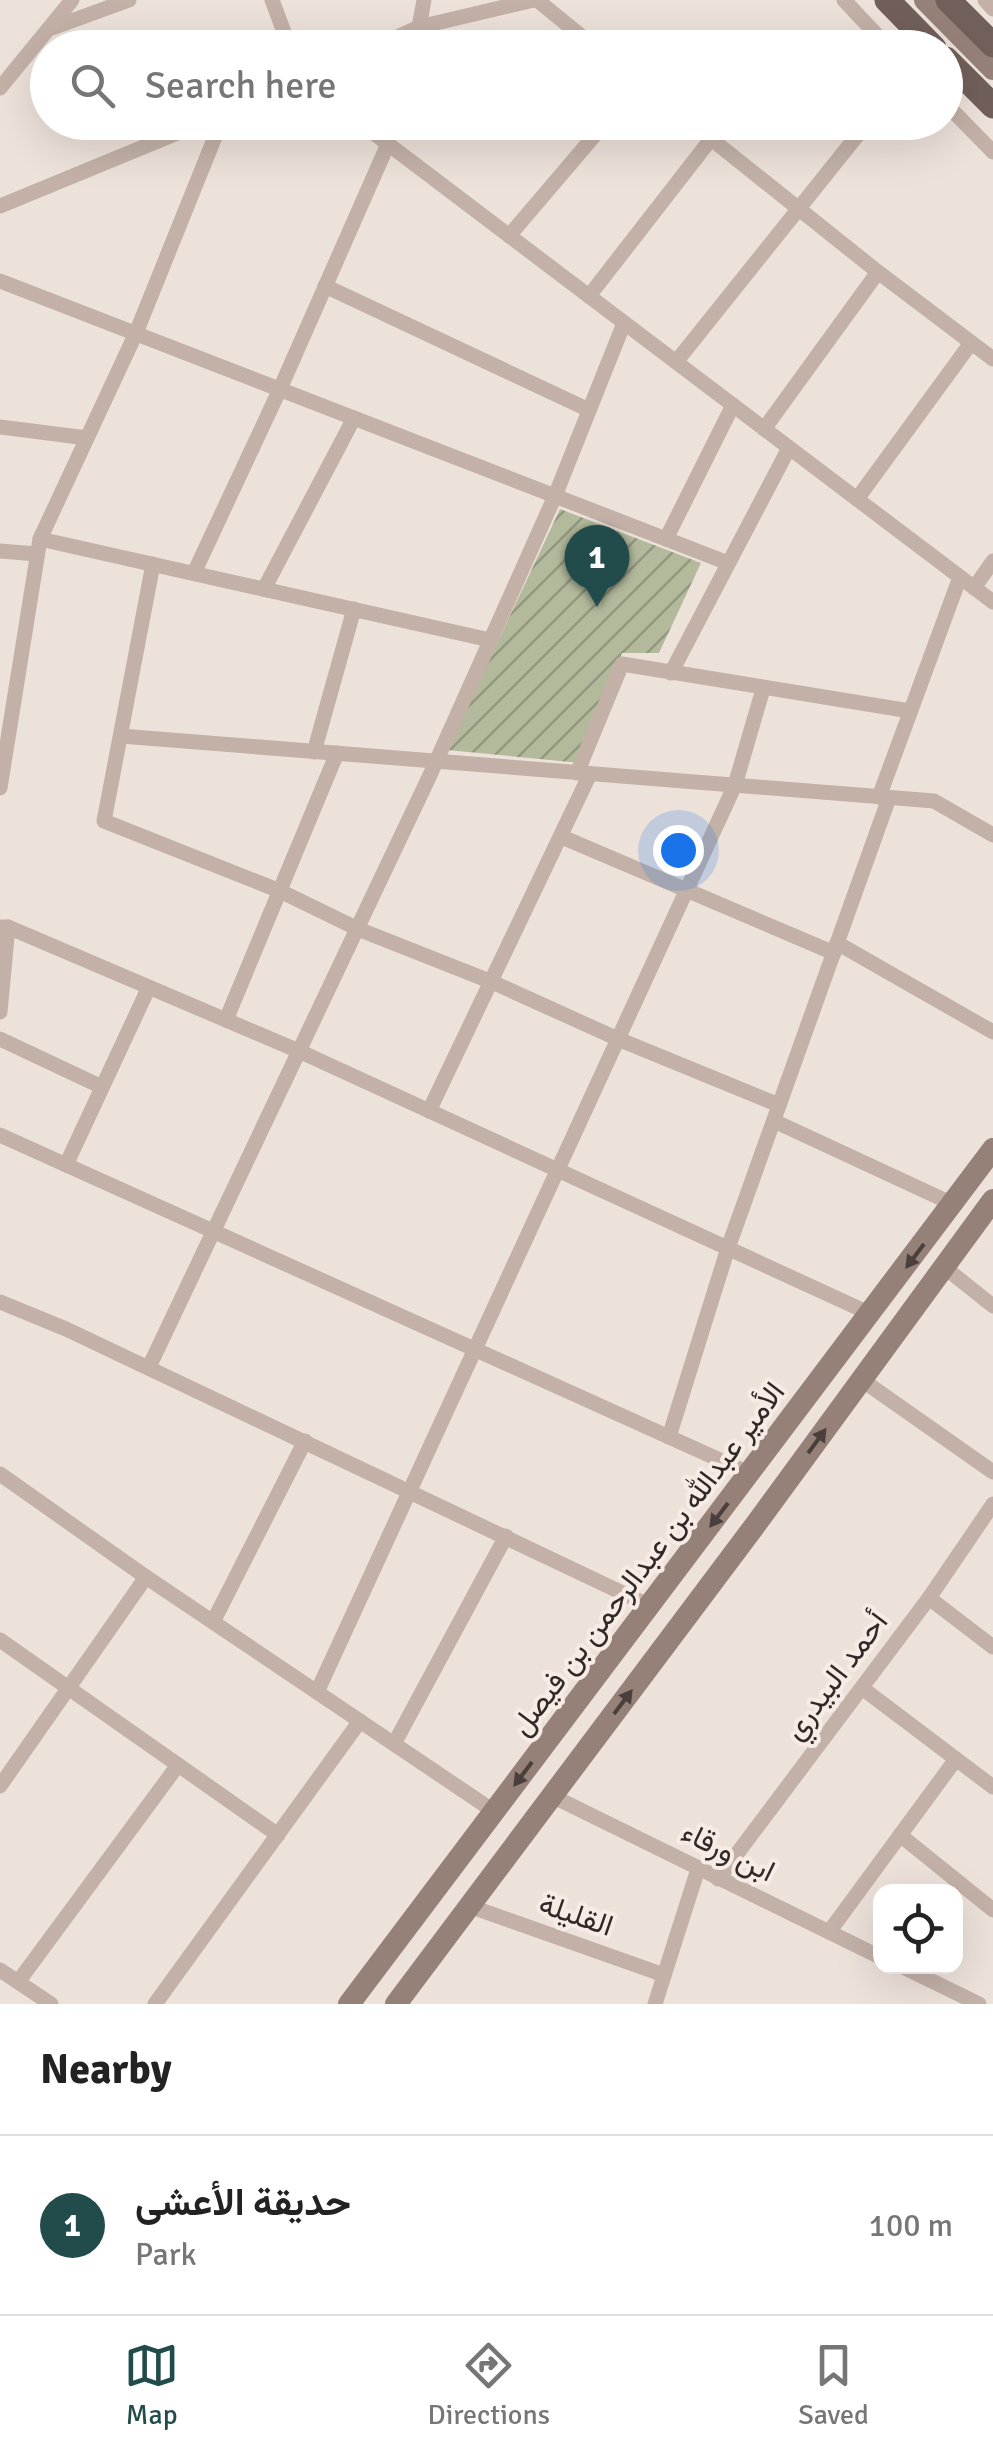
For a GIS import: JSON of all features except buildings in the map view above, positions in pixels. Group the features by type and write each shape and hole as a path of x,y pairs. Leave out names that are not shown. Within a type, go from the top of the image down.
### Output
{"main road":[{"path":"887,0 916,30"},
{"path":"925,0 955,30"},
{"path":"948,0 993,45"},
{"path":"963,39 993,69"},
{"path":"963,75 993,106"},
{"name":"الأمير عبدالله بن عبدالرحمن بن فيصل","path":"349,2004 993,1149"},
{"path":"399,2003 993,1200"}],"street":[{"path":"48,29 72,0"},
{"path":"48,29 130,0"},
{"path":"272,0 283,30"},
{"path":"417,30 424,0"},
{"path":"412,30 536,0 574,30"},
{"path":"844,0 872,30"},
{"path":"984,0 993,9"},
{"path":"0,88 30,51"},
{"path":"963,121 993,152"},
{"path":"0,206 160,140"},
{"path":"0,788 38,546 136,334 214,140"},
{"path":"383,140 993,602"},
{"path":"509,236 591,140"},
{"path":"590,296 708,140"},
{"path":"713,140 993,359"},
{"path":"676,362 854,140"},
{"path":"194,573 388,144"},
{"path":"764,429 878,272"},
{"path":"0,281 728,563"},
{"path":"326,286 589,410"},
{"path":"149,1368 436,762 555,496 624,323"},
{"path":"858,500 971,343"},
{"path":"666,539 733,405"},
{"path":"264,589 354,418"},
{"path":"0,427 86,438"},
{"path":"671,672 789,448"},
{"path":"0,551 38,546 152,564 490,640"},
{"path":"974,588 993,560"},
{"path":"152,564 104,821 280,891 358,930 492,982 776,1113 953,1204"},
{"path":"668,1438 728,1248 835,948 910,712 960,577"},
{"path":"314,752 354,609"},
{"path":"429,1111 562,837 622,664 910,712"},
{"path":"0,677 17,679"},
{"path":"316,1692 735,786 763,689"},
{"path":"121,736 934,801 993,835"},
{"path":"226,1020 337,754"},
{"path":"562,837 835,948 993,1032"},
{"path":"0,1012 4,927 301,1052 871,1314"},
{"path":"66,1165 149,987"},
{"path":"0,1039 102,1087"},
{"path":"0,1136 750,1474"},
{"path":"944,1267 993,1306"},
{"path":"0,1302 410,1490 650,1606"},
{"path":"862,1380 993,1472"},
{"path":"213,1622 305,1441"},
{"path":"0,1474 494,1812"},
{"name":"أحمد البيدري","path":"718,1878 930,1598 993,1504"},
{"path":"394,1744 506,1536"},
{"path":"0,1786 146,1577"},
{"path":"930,1598 993,1647"},
{"path":"0,1640 278,1835"},
{"path":"862,1688 993,1787"},
{"path":"155,2004 360,1722"},
{"path":"829,1932 956,1758"},
{"path":"18,1982 178,1765"},
{"name":"ابن ورقاء","path":"552,1796 873,1954"},
{"path":"900,1834 993,1910"},
{"path":"654,2004 698,1869"},
{"name":"القليلة","path":"469,1906 664,1975"},
{"path":"0,1970 51,2004"},
{"path":"917,1974 979,2004"}],"green space":[{"path":"560,509 701,563 659,653 622,653 581,763 447,750"}],"place":[{"name":"حديقة الأعشى","path":"597,607"}]}
